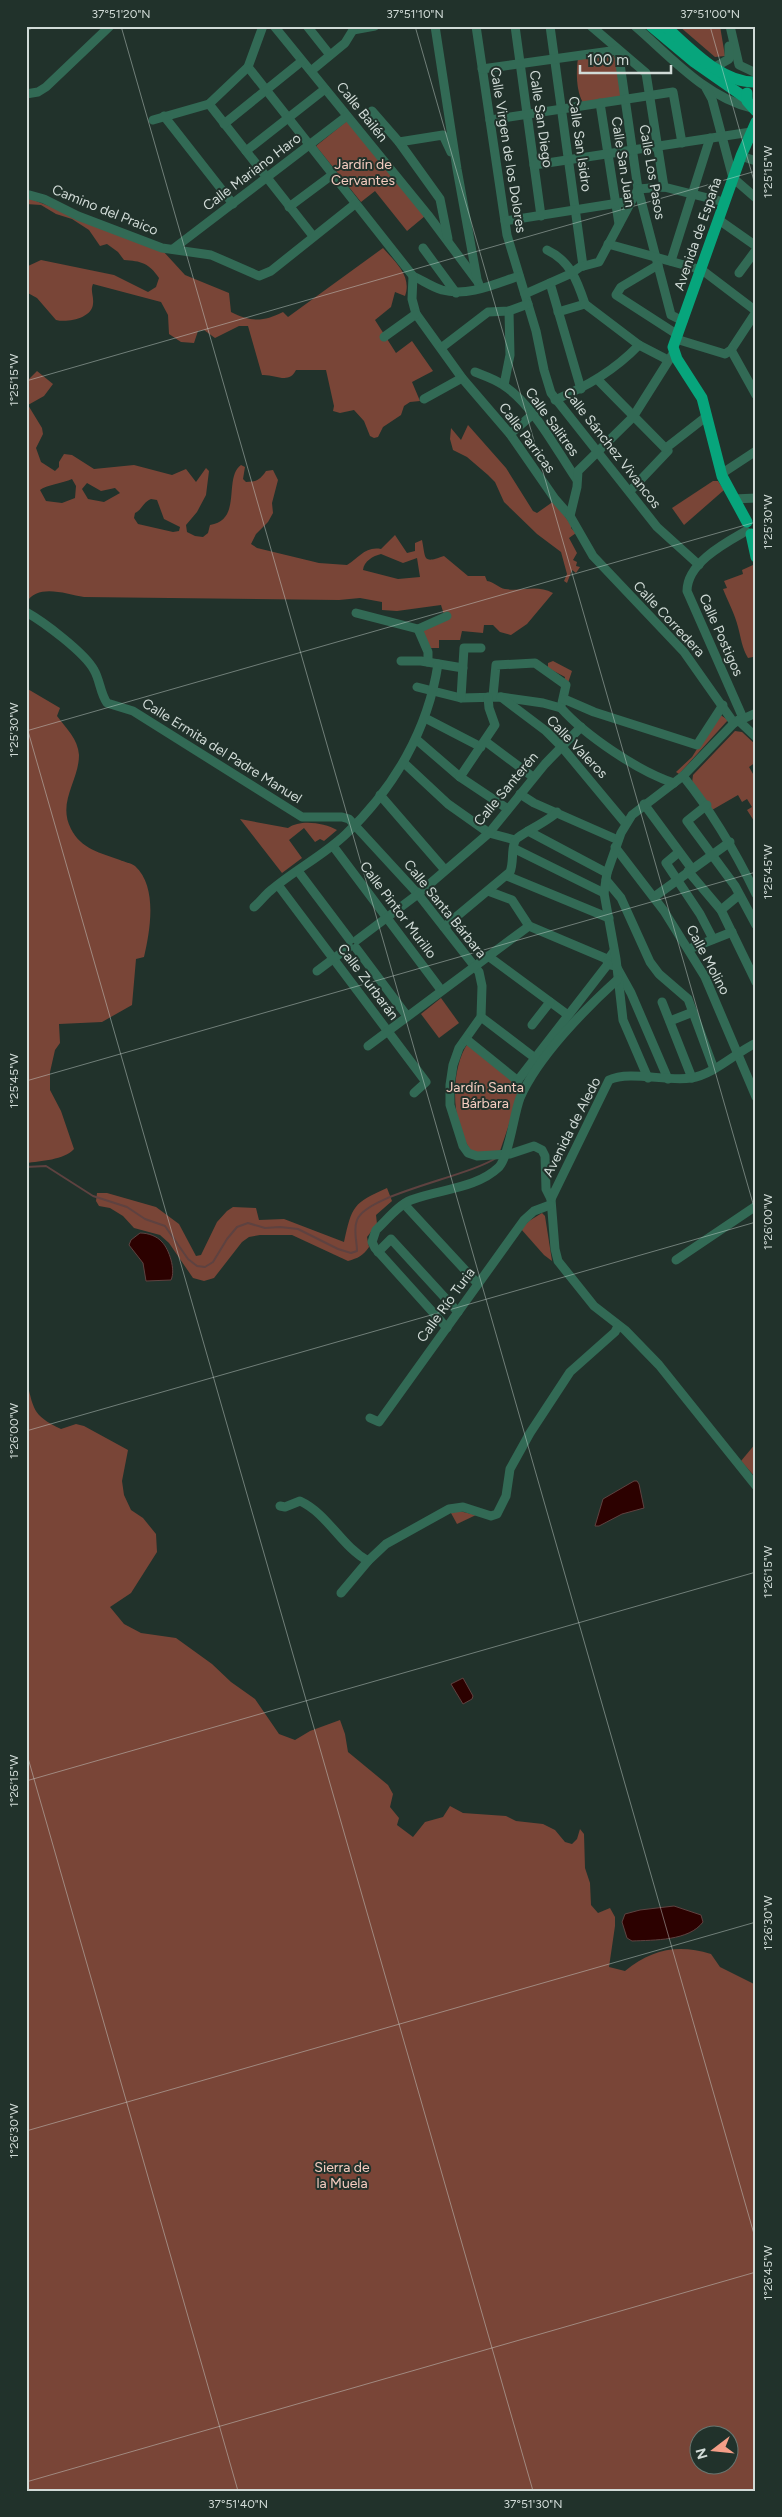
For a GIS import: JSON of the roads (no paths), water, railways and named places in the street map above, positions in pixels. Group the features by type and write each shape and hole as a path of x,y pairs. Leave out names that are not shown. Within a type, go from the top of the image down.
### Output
{"main road":[{"path":"651,26 688,58 751,106"},
{"path":"665,26 715,67 739,81 756,82"},
{"path":"753,127 748,91 756,82"},
{"name":"Avenida de España","path":"671,356 724,202 753,127"},
{"path":"671,356 699,392 722,474 751,527 756,557"}],"street":[{"path":"26,94 38,92 46,88 110,26"},
{"path":"153,120 209,104 248,67 263,26"},
{"name":"Calle Bailén","path":"274,26 448,242 479,285"},
{"path":"307,26 330,55"},
{"path":"311,71 350,38 353,28 375,26"},
{"path":"435,26 457,168 479,285"},
{"name":"Calle Virgen de los Dolores","path":"476,26 510,252 519,276"},
{"name":"Calle San Diego","path":"515,26 541,216"},
{"name":"Calle San Isidro","path":"550,26 583,266"},
{"path":"591,26 646,73 664,187"},
{"path":"635,26 706,87 751,106"},
{"path":"715,67 727,61 730,57 725,26"},
{"path":"730,26 739,66 756,73"},
{"path":"482,69 618,50"},
{"name":"Calle Los Pasos","path":"618,50 638,189 671,315 683,321"},
{"path":"224,124 302,61"},
{"path":"248,67 413,276 440,290 456,292 519,276"},
{"path":"706,87 712,99 733,178 756,198"},
{"path":"246,151 325,89"},
{"path":"490,120 673,92 682,143"},
{"name":"Calle San Juan","path":"600,103 619,224"},
{"path":"209,104 313,236 355,204"},
{"path":"372,111 399,142 440,199 448,242"},
{"path":"164,116 233,204"},
{"name":"Calle Mariano Haro","path":"173,249 347,116"},
{"path":"534,165 682,143 722,136 753,127"},
{"path":"399,142 443,135 446,137 457,168"},
{"path":"671,261 710,138"},
{"path":"741,156 756,161"},
{"path":"289,207 332,174"},
{"path":"638,189 664,187 724,202"},
{"name":"Calle San Juan","path":"525,294 583,266 599,262 638,189"},
{"name":"Camino del Praico","path":"26,194 44,199 78,216 145,242 173,249 211,254 259,276 271,271 313,236"},
{"path":"505,221 631,202"},
{"path":"719,220 756,246"},
{"path":"608,244 657,261 671,261 702,270 756,312 731,350 722,354 677,337 616,295 621,287 657,261"},
{"path":"423,248 456,292"},
{"path":"547,250 559,256 574,272 585,304 639,345 671,356 633,417 578,471 570,516"},
{"path":"739,274 756,250"},
{"name":"Calle Parricas","path":"413,276 412,299 416,314 462,378 510,434 555,499 570,516 598,561"},
{"name":"Calle Sánchez Vivancos","path":"519,276 528,304 544,370 555,400 653,521 699,565"},
{"path":"550,282 581,389"},
{"path":"441,348 488,312 509,311 528,304"},
{"path":"558,312 585,304"},
{"path":"504,385 510,355 509,311"},
{"path":"384,337 416,314"},
{"path":"555,400 598,380 624,362 639,345"},
{"path":"731,350 756,395"},
{"name":"Calle Salitres","path":"475,372 504,385 514,393 532,415 577,480"},
{"path":"424,400 462,378"},
{"path":"598,380 667,449"},
{"path":"510,434 532,415"},
{"path":"630,491 667,449 707,416"},
{"path":"722,474 756,451"},
{"path":"734,499 756,498"},
{"path":"699,565 751,527"},
{"name":"Calle Corredera","path":"598,561 684,652 725,709 738,720"},
{"name":"Calle Postigos","path":"699,565 688,582 686,591 738,707 738,720"},
{"name":"Calle Ermita del Padre Manuel","path":"26,612 51,629 88,661 98,677 107,703 134,711 302,817 342,817 356,824"},
{"path":"356,613 418,629 447,616"},
{"path":"418,629 428,652 428,662"},
{"path":"461,698 464,648 481,648"},
{"path":"401,661 428,662 463,668"},
{"path":"460,776 495,725 489,708 494,697 496,665 535,663 543,667 564,683 566,687 562,704"},
{"path":"254,906 333,846 356,824 380,795 404,763 416,740 434,690 438,664"},
{"path":"416,687 461,698 494,697 562,704 594,712 697,745 725,709 738,707"},
{"name":"Calle Valeros","path":"494,697 546,731 562,747 626,824"},
{"path":"562,704 581,727 650,774 674,783"},
{"path":"466,1039 517,1083 568,1015 611,963 614,951 604,893 606,876 616,844 626,824 644,804 683,776 738,720 756,713"},
{"path":"425,718 483,744 533,777"},
{"path":"738,720 756,737"},
{"name":"Calle Santerén","path":"316,971 418,894 490,832 533,777 581,727"},
{"path":"416,740 460,776 508,809"},
{"path":"404,763 448,804 490,832 604,893"},
{"path":"650,774 663,790"},
{"path":"683,776 707,805 730,842 756,894"},
{"path":"520,794 534,803 557,812 616,844"},
{"path":"380,795 445,870"},
{"path":"644,804 690,870 721,910 756,982"},
{"path":"707,805 687,821 739,894 752,909 756,925"},
{"path":"444,927 507,876 512,866 515,845 528,831 543,825 557,812"},
{"name":"Calle Santa Bárbara","path":"356,824 418,894 475,966 482,986 481,1016"},
{"path":"528,831 606,876 622,898 650,962 659,974 688,999 714,1069"},
{"path":"654,897 730,842"},
{"name":"Calle Molino","path":"616,844 689,949 705,977 756,1097"},
{"name":"Calle Pintor Murillo","path":"333,846 441,990"},
{"path":"679,852 666,863 678,879 713,939"},
{"path":"298,871 407,1016"},
{"path":"507,876 609,918"},
{"name":"Calle Zurbarán","path":"278,886 426,1082 414,1093"},
{"path":"488,891 512,900 530,926 611,963 631,992 668,1079"},
{"path":"721,910 739,894"},
{"path":"368,1046 441,990 530,926"},
{"path":"689,949 732,932"},
{"path":"488,956 568,1015"},
{"path":"611,963 617,980 622,1020 648,1078"},
{"path":"447,1328 378,1252 372,1242 376,1230 410,1200 478,1181 500,1166 516,1110 528,1084 558,1042 587,1008 617,980"},
{"path":"532,1025 550,1002"},
{"path":"662,1002 692,1078"},
{"path":"670,1021 693,1012"},
{"path":"535,1058 481,1016 459,1048 453,1065 450,1096 458,1136 462,1146 471,1155 505,1153 529,1147 541,1148 545,1156 546,1189 550,1202 558,1260 584,1296 625,1330 659,1365 722,1446 756,1486"},
{"name":"Avenida de Aledo","path":"550,1202 609,1080 623,1076 668,1079 692,1078 714,1069 737,1052 756,1043"},
{"name":"Calle Río Turia","path":"370,1418 379,1422 524,1220 534,1211 550,1202"},
{"path":"404,1204 478,1284"},
{"path":"676,1260 756,1206"},
{"path":"378,1252 392,1239 458,1312"},
{"path":"341,1593 368,1561 392,1540 449,1509 463,1507 491,1516 497,1514 506,1496 510,1469 530,1433 570,1372 615,1332 618,1326"},
{"path":"280,1506 285,1507 300,1501 311,1506 348,1546 368,1561"}],"waterway":[{"path":"26,1167 46,1166 93,1196 127,1207 145,1219 165,1226 188,1259 197,1266 205,1267 213,1262 237,1227 248,1223 265,1228 298,1229 338,1249 351,1253 357,1251 356,1224 365,1211 379,1202 398,1194 463,1172 496,1158"}],"park label":[{"name":"Jardín de Cervantes","path":"363,172"},
{"name":"Jardín Santa Bárbara","path":"485,1096"},
{"name":"Sierra de la Muela","path":"342,2176"}]}
